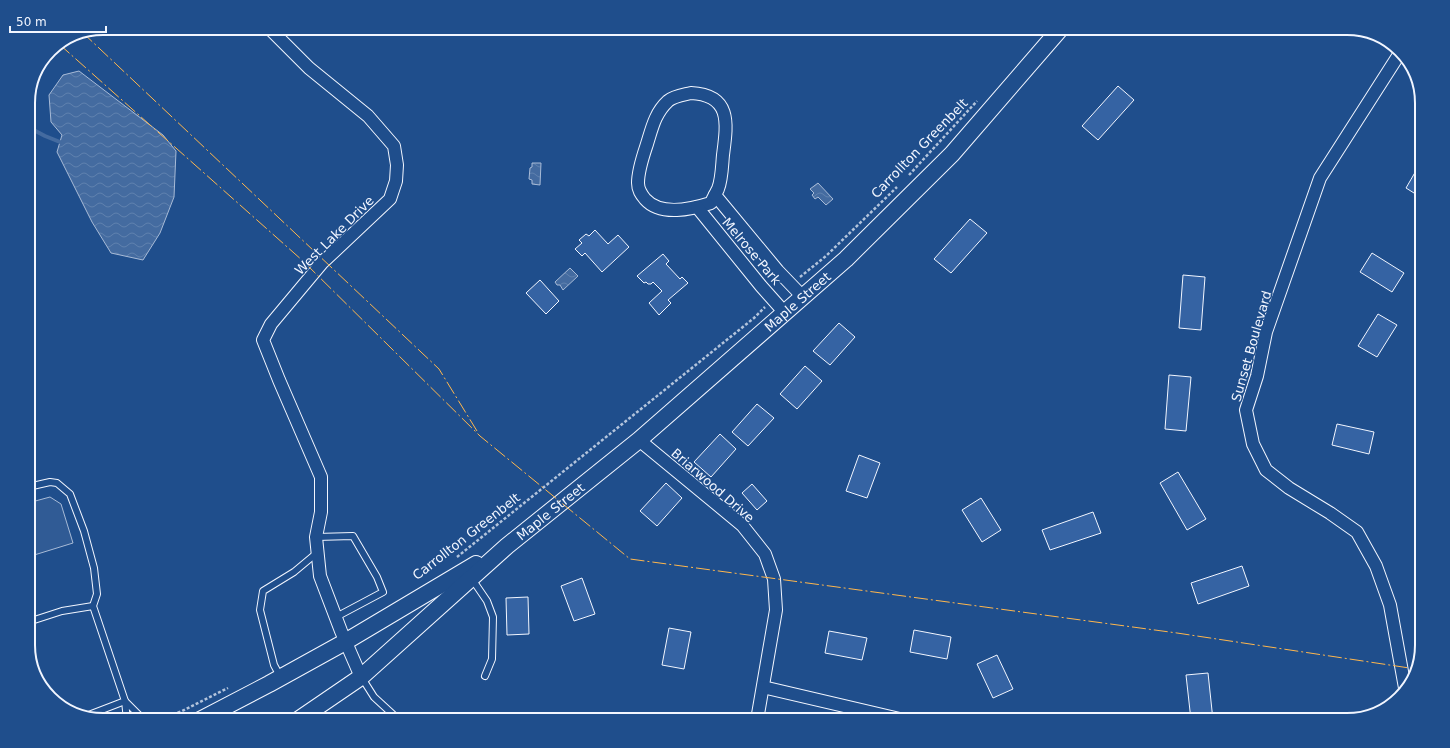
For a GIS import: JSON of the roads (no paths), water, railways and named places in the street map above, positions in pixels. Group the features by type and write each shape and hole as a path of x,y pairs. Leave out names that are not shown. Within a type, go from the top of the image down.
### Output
{"main road":[{"name":"Maple Street","path":"308,713 361,677 507,546 639,440 846,259 952,154 1055,35"},
{"name":"Maple Street","path":"214,713 281,678 345,642 507,546"}],"street":[{"name":"West Lake Drive","path":"276,35 309,68 368,116 394,146 397,165 396,181 390,199 322,263 271,324 263,340 278,380 321,477 321,512 316,537 320,576 345,642 361,677"},
{"name":"Sunset Boulevard","path":"1397,57 1320,178 1266,332 1257,376 1246,410 1253,444 1266,470 1289,488 1330,513 1356,532 1376,566 1390,605 1404,683"},
{"path":"691,93 708,96 716,100 725,117 726,127 719,187 715,195 711,202 697,207 687,209 667,209 650,205 640,193 638,184 640,167 656,117 669,100 678,96 691,93"},
{"name":"Melrose Park","path":"715,195 778,271 803,297"},
{"name":"Melrose Park","path":"697,207 761,286 785,312"},
{"name":"Briarwood Drive","path":"639,440 742,525 765,554 774,579 776,610 758,713"},
{"path":"763,687 874,713"}],"lane":[{"path":"35,485 50,482 57,483 70,494 84,531 94,568 97,594 93,606 125,701 126,713"},
{"path":"316,537 353,536 377,577 382,592 336,617"},
{"path":"281,678 274,665 260,610 263,591 294,572 318,552"},
{"path":"471,578 487,601 493,617 492,659 485,676"},
{"path":"35,620 62,612 93,606"},
{"path":"361,677 374,697 391,713"},
{"path":"95,712 125,701"},
{"path":"125,701 137,713"}],"water":[{"path":"79,71 163,135 176,151 174,197 160,233 143,260 111,253 92,222 57,152 62,135 51,122 49,95 63,75"},
{"path":"532,163 541,163 540,185 532,184 532,180 529,179"},
{"path":"818,183 833,199 826,205 818,197 815,199 812,195 814,193 810,189"},
{"path":"570,268 578,276 563,290 560,285 557,285 555,282"}],"waterway":[{"path":"35,131 60,142"}]}
